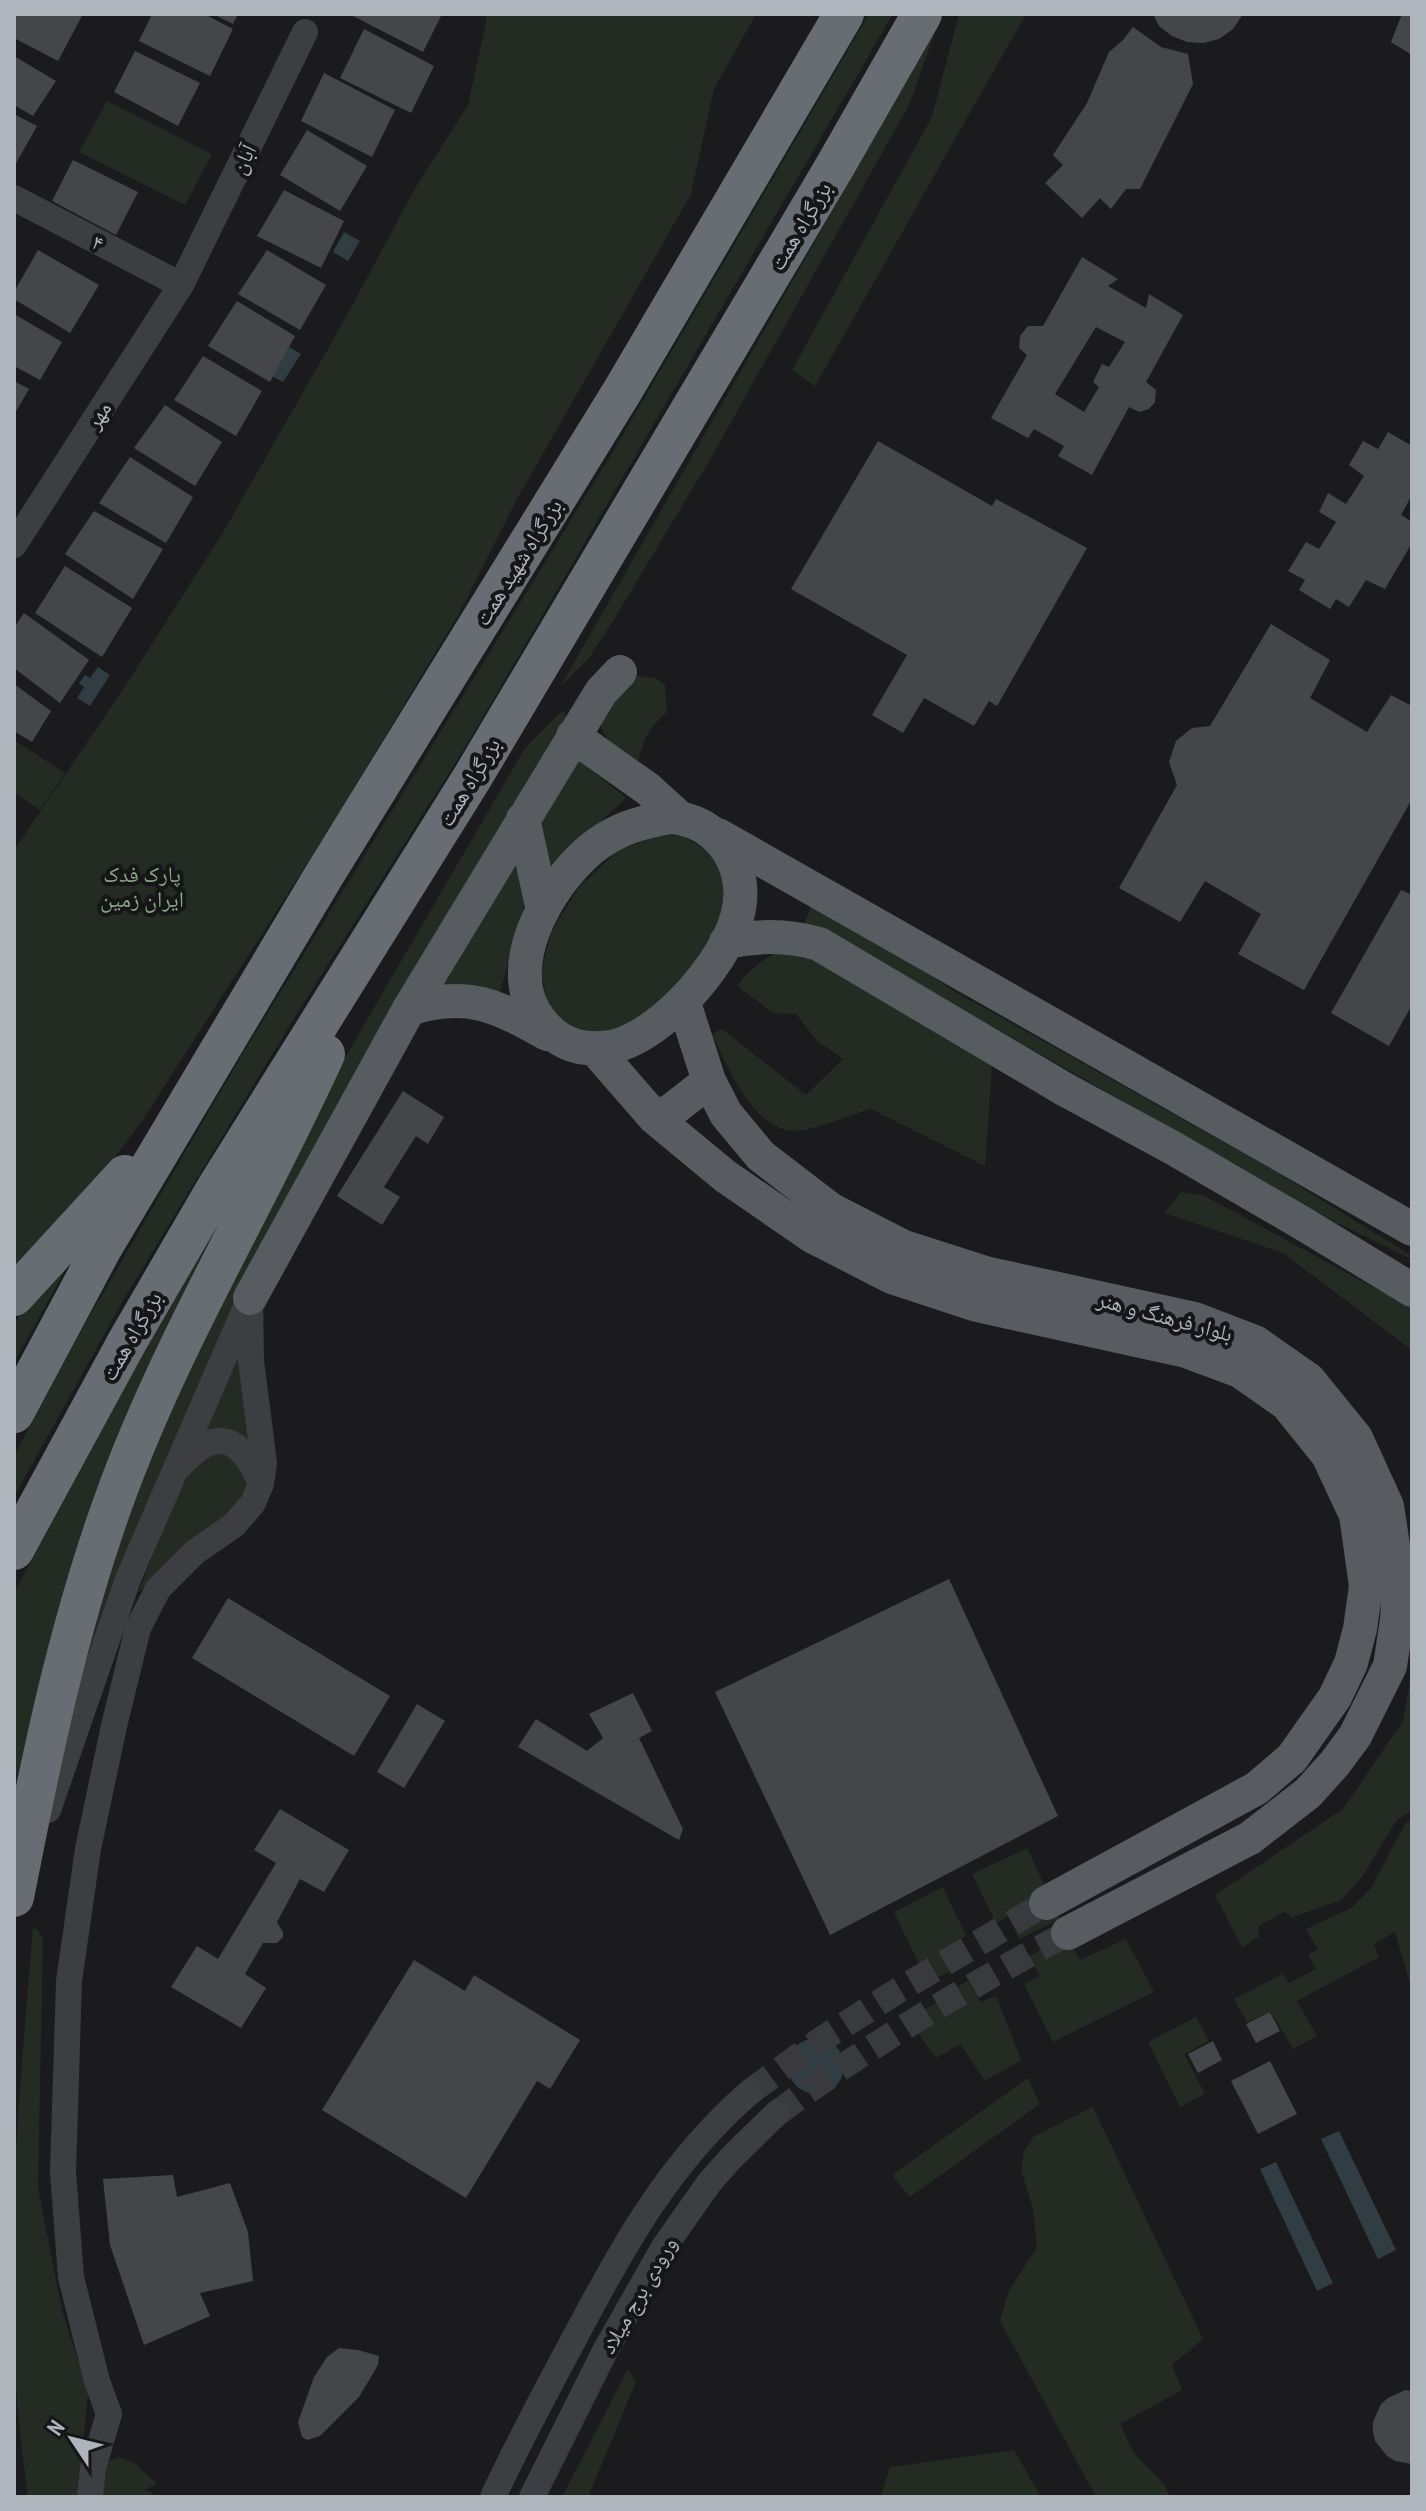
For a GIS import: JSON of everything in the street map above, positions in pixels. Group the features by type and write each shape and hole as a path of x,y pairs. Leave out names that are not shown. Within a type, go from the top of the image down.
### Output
{"highway":[{"name":"بزرگراه شهید همت","path":"187,1107 323,877 623,390 844,14"},
{"name":"بزرگراه همت","path":"14,1550 127,1342 217,1187 391,910 834,168 922,14"},
{"path":"14,1897 44,1743 79,1609 113,1502 198,1306 289,1132 391,910"},
{"path":"14,1296 187,1107"},
{"path":"14,1413 102,1248 187,1107"}],"main road":[{"path":"250,1298 409,1009 573,736 601,692 620,672"},
{"path":"573,736 648,789 680,818 701,825 1412,1229"},
{"path":"555,1038 532,1012 524,979 528,947 543,910 566,874 612,835 633,824 680,818"},
{"path":"523,819 543,910"},
{"path":"409,1009 446,1000 475,1002 500,1008 580,1048 607,1048 636,1037 684,1003 726,942 738,917 739,892 733,861 718,835"},
{"path":"726,942 771,936 798,938 819,944 1064,1089 1289,1215 1412,1290"},
{"name":"بلوار فرهنگ و هنر","path":"684,1003 709,1081 726,1114 761,1156 830,1209 904,1247 985,1273 1195,1319 1255,1342 1309,1380 1356,1438 1387,1506 1399,1585 1397,1620 1390,1666 1355,1736 1308,1793 1250,1838 1068,1933"},
{"name":"بلوار فرهنگ و هنر","path":"594,1048 655,1118 725,1176 812,1236 892,1277 977,1305 1186,1351 1240,1371 1287,1404 1328,1455 1356,1515 1366,1586 1351,1663 1335,1697 1292,1758 1257,1788 1046,1903"},
{"path":"655,1118 672,1110 709,1081"},
{"path":"725,1176 725,1163 731,1154 742,1151 761,1156"}],"street":[{"name":"آبان","path":"181,285 305,32"},
{"name":"۴","path":"14,198 181,285"},
{"name":"مهر","path":"14,545 181,285"},
{"path":"90,2497 93,2468 109,2414 97,2381 71,2277 63,2172 69,1981 88,1849 138,1628 158,1589 195,1552 234,1525 253,1503 261,1484 264,1463 251,1361 250,1298"},
{"path":"14,1908 128,1579 250,1298"},
{"path":"167,1486 196,1450 212,1441 228,1442 244,1451 261,1484"},
{"path":"1081,1884 1098,1916"},
{"path":"493,2497 541,2400 639,2220 684,2159 750,2092"},
{"name":"ورودی برج میلاد","path":"532,2497 605,2351 664,2247 709,2183 776,2114"},
{"path":"684,2159 709,2183"},
{"path":"639,2220 664,2247"}],"green space":[{"name":"پارک فدک ایران زمین","path":"480,14 756,14 714,89 691,194 517,499 461,610 337,817 144,1118 85,1197 14,1278 14,850 122,691 225,529 345,319 414,190 468,105 487,18"},
{"path":"869,14 893,14 469,741 293,1020 125,1297 14,1497 14,1456 81,1331 243,1053 611,455"},
{"path":"959,14 1026,14 815,386 792,370 932,117"},
{"path":"936,30 909,105 708,463 589,658 560,687"},
{"path":"107,101 212,154 185,205 79,152"},
{"path":"638,676 655,678 665,685 667,712 648,734 638,762 610,745 600,725 626,680"},
{"path":"562,711 571,720 388,1028 54,1749 96,1602 168,1405 328,1087 525,748"},
{"path":"14,740 65,773 40,810 14,792"},
{"path":"580,761 626,798 547,871 538,837 541,811 557,783"},
{"path":"661,834 685,837 708,851 723,872 723,916 696,968 659,1006 622,1030 597,1035 573,1030 549,1009 541,972 552,930 579,887 617,851"},
{"path":"516,856 525,902 499,996 442,985"},
{"path":"814,897 954,991 1273,1170 1412,1256 1412,1259 1335,1222 840,940 803,927"},
{"path":"785,949 815,956 992,1066 985,1166 871,1109 820,1126 793,1131 779,1128 754,1108 733,1078 712,1034 722,1029 806,1095 843,1059 817,1041 796,1014 773,1013 737,986 758,964"},
{"path":"280,1119 50,1648 14,1789 14,1593 141,1358"},
{"path":"1181,1192 1203,1195 1412,1308 1412,1350 1283,1253 1164,1213"},
{"path":"83,1238 20,1352 14,1363 14,1323"},
{"path":"244,1327 255,1449 197,1436"},
{"path":"211,1452 233,1456 249,1486 241,1504 138,1593 186,1472"},
{"path":"1412,1669 1412,1810 1396,1821 1363,1876 1341,1900 1291,1918 1286,1911 1258,1926 1259,1937 1242,1947 1215,1895 1343,1809 1403,1721"},
{"path":"1412,1820 1412,1990 1395,1932 1374,1944 1379,1957 1297,2001 1317,2036 1293,2049 1271,2012 1247,2022 1234,1999 1283,1974 1289,1983 1316,1969 1308,1954 1318,1950 1306,1929 1351,1908 1371,1888 1405,1824"},
{"path":"1027,1848 1060,1919 1019,1939 1009,1916 996,1923 972,1874"},
{"path":"943,1887 966,1936 953,1943 965,1966 927,1981 894,1912"},
{"path":"33,1925 43,1937 38,2188 62,2310 88,2392 78,2497 28,2497 15,2380 12,2308 14,2198"},
{"path":"1066,1937 1080,1960 1126,1939 1154,1992 1053,2042 1024,1984 1040,1976 1029,1956"},
{"path":"968,1981 980,2002 996,1996 1021,2060 985,2081 960,2044 936,2058 908,2019 936,2003 934,1998"},
{"path":"1196,2017 1209,2041 1184,2054 1205,2094 1180,2107 1148,2042"},
{"path":"1028,2078 1040,2104 910,2197 892,2175"},
{"path":"1093,2107 1203,2339 1172,2365 1182,2390 1120,2424 1133,2452 1163,2483 1170,2497 1096,2497 1000,2321 1008,2292 1037,2247 1033,2209 1021,2170 1024,2151 1034,2136"},
{"path":"628,2369 636,2382 588,2497 562,2497"},
{"path":"1014,2450 1041,2497 881,2497 890,2467"},
{"path":"118,2457 133,2462 157,2484 144,2490 160,2497 98,2497 107,2462"}],"shaded area":[{"path":"344,232 360,241 348,261 333,252"},
{"path":"289,347 301,354 283,382 272,376"},
{"path":"98,667 110,675 90,706 77,698 84,687 79,683 85,675 90,678"},
{"path":"816,2038 836,2046 844,2066 836,2086 816,2094 796,2086 788,2066 796,2046"},
{"path":"1339,2131 1396,2250 1378,2259 1321,2139"},
{"path":"1276,2162 1333,2283 1317,2291 1260,2169"}],"building":[{"path":"14,14 83,14 58,61 14,38"},
{"path":"152,14 204,14 233,29 210,76 139,41"},
{"path":"213,14 238,14 233,24"},
{"path":"354,14 442,14 423,52"},
{"path":"1153,14 1243,14 1233,29 1219,39 1203,43 1187,42 1172,36 1159,26"},
{"path":"1402,14 1412,14 1412,55 1391,42"},
{"path":"1133,27 1161,47 1188,54 1193,84 1140,189 1126,189 1111,209 1100,198 1082,218 1045,183 1063,165 1053,155 1087,103 1109,52"},
{"path":"364,29 434,66 411,113 340,78"},
{"path":"135,51 200,83 178,126 114,92"},
{"path":"14,56 56,81 33,116 14,105"},
{"path":"324,73 395,110 372,157 301,121"},
{"path":"14,114 37,126 14,167"},
{"path":"307,130 367,166 340,211 280,175"},
{"path":"73,160 138,192 116,235 52,201"},
{"path":"284,190 344,221 321,268 257,236"},
{"path":"38,250 99,285 70,333 14,299 14,292"},
{"path":"267,250 326,285 300,330 238,294"},
{"path":"1082,257 1118,279 1108,286 1146,308 1149,294 1183,315 1146,382 1156,390 1155,402 1149,409 1139,412 1129,407 1092,475 1058,456 1064,446 1034,429 1028,438 991,418 1027,355 1019,348 1020,336 1028,326 1043,326","holes":["1096,327 1125,342 1109,367 1102,364 1093,382 1099,387 1084,412 1055,394"]},
{"path":"237,301 295,336 270,382 208,346"},
{"path":"14,314 62,342 40,380 14,366"},
{"path":"203,356 262,391 236,436 174,400"},
{"path":"14,381 29,389 14,415"},
{"path":"165,405 222,442 195,486 134,448"},
{"path":"1388,432 1412,446 1412,495 1401,515 1412,522 1412,543 1385,589 1366,580 1349,607 1336,599 1330,609 1299,590 1305,580 1288,571 1306,542 1319,549 1336,522 1319,512 1328,493 1346,504 1364,476 1349,465 1363,441 1378,449"},
{"path":"878,441 992,506 996,499 1087,548 997,706 989,701 974,726 924,698 903,733 872,715 907,655 791,589"},
{"path":"130,457 193,497 166,543 99,503"},
{"path":"94,511 163,549 133,599 65,554"},
{"path":"65,566 132,608 102,657 35,613"},
{"path":"24,613 89,660 60,703 14,668 14,628"},
{"path":"1271,624 1330,660 1310,698 1367,732 1391,695 1412,706 1412,799 1304,990 1238,954 1261,914 1205,881 1180,922 1119,888 1177,785 1169,762 1176,741 1192,728 1210,726"},
{"path":"14,684 51,711 32,742 14,731"},
{"path":"1401,890 1412,895 1412,1005 1389,1046 1331,1013"},
{"path":"403,1091 444,1117 428,1144 416,1136 384,1187 400,1197 382,1225 337,1196"},
{"path":"949,1579 1058,1816 830,1935 715,1692"},
{"path":"228,1598 390,1696 354,1756 192,1658"},
{"path":"633,1693 652,1731 639,1738 683,1829 679,1840 518,1747 536,1719 587,1751 603,1738 589,1714"},
{"path":"417,1704 445,1721 404,1788 377,1772"},
{"path":"280,1809 349,1850 324,1892 300,1879 277,1922 283,1937 277,1943 263,1943 245,1974 266,1988 241,2028 171,1987 197,1946 218,1959 276,1863 254,1850"},
{"path":"414,1960 465,1991 474,1975 580,2040 550,2089 537,2081 466,2198 322,2110"},
{"path":"1270,2012 1280,2031 1256,2043 1246,2024"},
{"path":"1213,2041 1222,2060 1198,2073 1188,2054"},
{"path":"1270,2061 1297,2114 1258,2134 1231,2081"},
{"path":"173,2175 177,2197 230,2183 248,2232 253,2281 200,2293 210,2316 144,2345 110,2245 103,2179"},
{"path":"339,2348 379,2356 378,2365 359,2397 320,2436 307,2440 302,2437 298,2422 314,2377 327,2357"},
{"path":"1405,2390 1412,2391 1412,2464 1387,2456 1375,2441 1373,2432 1373,2422 1381,2404"}],"tunnel":[{"path":"750,2092 822,2039 1046,1903"},
{"path":"776,2114 919,2018 1068,1933"}]}
